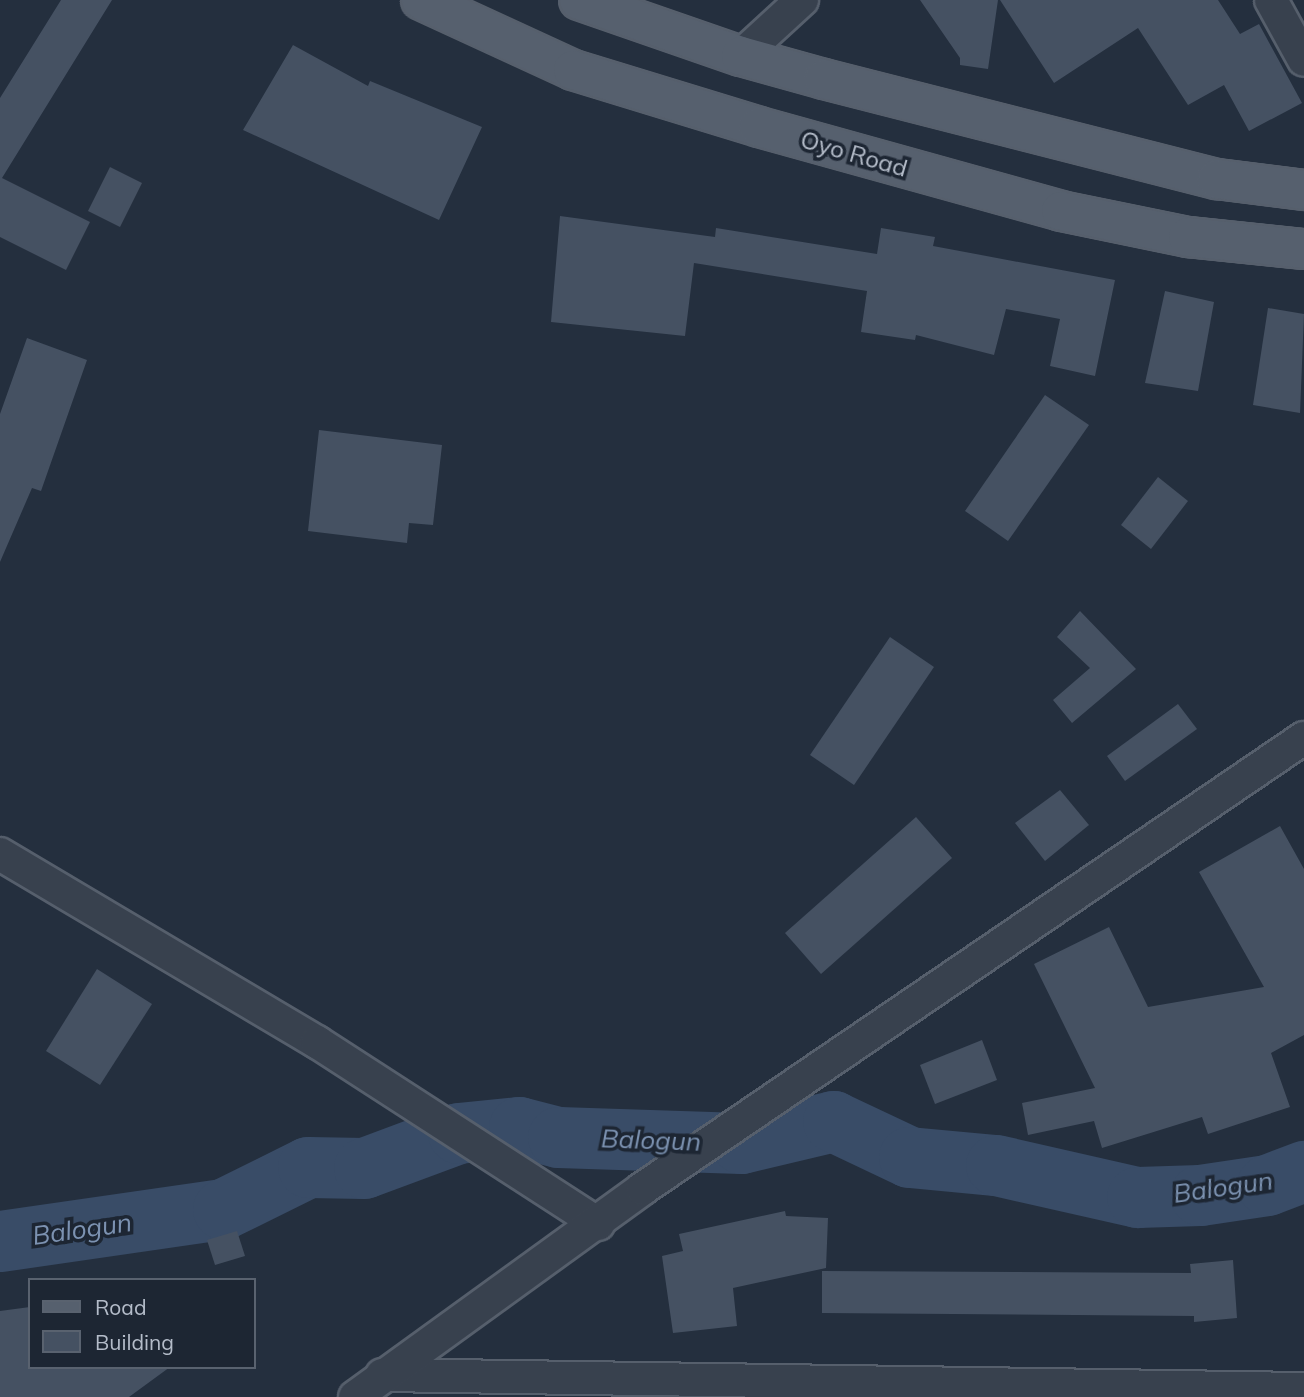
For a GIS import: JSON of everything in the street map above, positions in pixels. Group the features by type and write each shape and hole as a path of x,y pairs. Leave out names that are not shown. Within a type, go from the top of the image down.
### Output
{"main road":[{"name":"Oyo Road","path":"421,0 573,70 771,131 1061,211 1188,237 1304,248"},
{"path":"579,0 741,56 1217,179 1304,190"}],"street":[{"path":"741,56 802,0"},
{"path":"1280,3 1304,60"},
{"path":"355,1397 690,1156 1304,738"},
{"path":"0,854 317,1042 598,1224"},
{"path":"382,1375 1304,1389"}],"building":[{"path":"61,0 112,0 2,178 90,222 66,270 0,237 0,98"},
{"path":"920,0 998,0 988,69 960,65 960,58"},
{"path":"1000,0 1218,0 1240,34 1259,24 1302,103 1249,131 1224,85 1188,105 1138,28 1054,83"},
{"path":"293,45 368,86 370,81 482,127 439,220 243,130"},
{"path":"110,167 142,183 120,227 88,211"},
{"path":"560,216 715,237 716,228 877,254 881,228 935,237 933,246 1115,280 1095,376 1050,366 1060,319 1006,309 994,355 916,335 915,340 861,332 867,291 694,263 685,336 551,322"},
{"path":"1165,291 1214,302 1198,391 1145,383"},
{"path":"1268,308 1304,314 1300,413 1253,405"},
{"path":"27,338 87,360 41,491 32,488 0,562 0,414"},
{"path":"1045,395 1089,425 1008,541 965,511"},
{"path":"319,430 442,445 433,525 409,523 407,543 308,531"},
{"path":"1158,477 1188,501 1151,549 1121,525"},
{"path":"1080,611 1136,669 1072,723 1053,700 1090,668 1057,637"},
{"path":"890,637 934,667 854,785 810,755"},
{"path":"1178,704 1197,729 1125,781 1107,756"},
{"path":"1060,790 1089,825 1045,861 1015,823"},
{"path":"916,817 952,858 821,974 785,933"},
{"path":"1280,826 1304,869 1304,1035 1271,1053 1290,1107 1208,1134 1202,1117 1102,1148 1094,1121 1028,1135 1022,1103 1095,1088 1034,964 1109,927 1148,1007 1264,987 1199,872"},
{"path":"97,969 152,1004 100,1085 46,1051"},
{"path":"982,1040 997,1080 935,1104 920,1065"},
{"path":"785,1211 786,1216 828,1218 826,1268 733,1288 737,1326 673,1333 662,1256 683,1251 679,1234"},
{"path":"237,1231 245,1256 215,1265 207,1240"},
{"path":"1233,1260 1237,1318 1194,1322 1194,1316 822,1313 822,1271 1191,1273 1190,1264"},
{"path":"28,1307 28,1369 167,1369 129,1397 0,1397 0,1311"}],"waterway":[{"name":"Balogun","path":"0,1241 223,1209 308,1167 364,1168 458,1133 519,1127 558,1137 741,1143 833,1121 909,1157 996,1165 1137,1197 1200,1195 1267,1185 1304,1171"}]}
